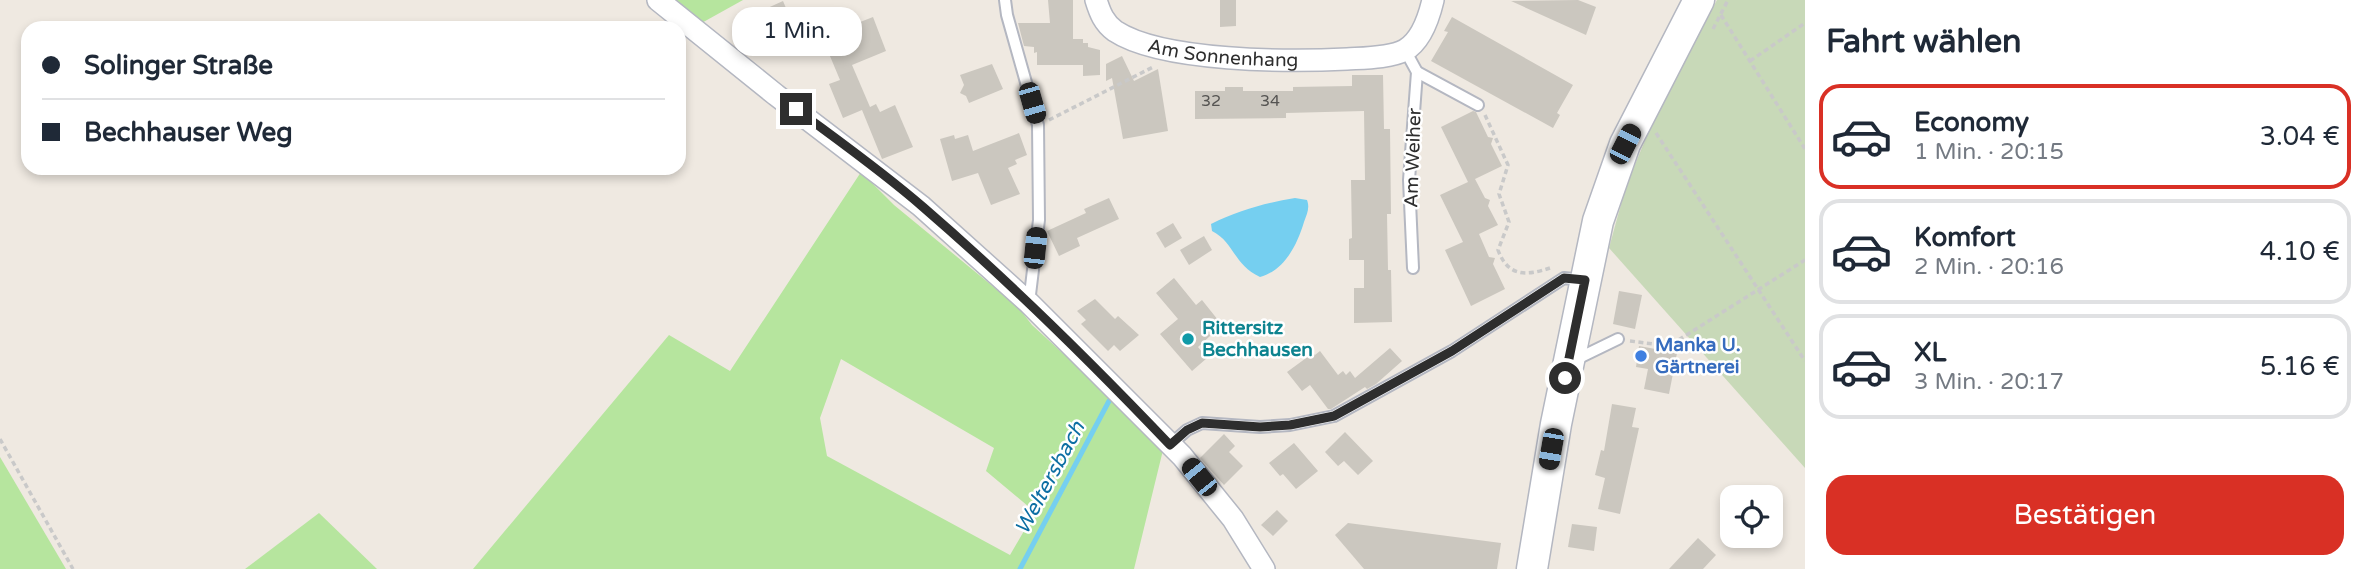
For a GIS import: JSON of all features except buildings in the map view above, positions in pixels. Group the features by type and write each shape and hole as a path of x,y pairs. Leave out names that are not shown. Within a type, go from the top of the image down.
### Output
{"main road":[{"path":"1532,569 1569,354 1601,210 1625,144 1710,8"}],"street":[{"path":"658,0 684,21"},
{"name":"Am Sonnenhang","path":"1096,0 1102,18 1115,31 1141,43 1182,51 1254,60 1306,61 1372,58 1405,50"},
{"path":"1405,50 1420,34 1433,0"},
{"path":"686,23 921,205 1029,303 1182,456 1233,519 1264,569"}],"lane":[{"path":"1005,0 1038,125 1039,220 1029,303"},
{"path":"1405,50 1417,72 1478,105"},
{"name":"Am Weiher","path":"1413,268 1409,180 1417,72"},
{"path":"1170,445 1187,430 1202,423 1260,427 1290,425 1334,416 1452,351 1564,278 1585,280"},
{"path":"1569,354 1583,356 1618,339"}],"path":[{"path":"1710,8 1728,0"},
{"path":"1708,37 1710,8"},
{"path":"1710,8 1750,61 1805,149"},
{"path":"1750,61 1805,23"},
{"path":"1038,125 1182,51"},
{"path":"1478,105 1488,119 1508,165 1499,194 1509,222 1498,250 1503,263 1518,272 1529,274 1554,267"},
{"path":"1656,124 1656,134 1805,361"},
{"path":"1618,339 1669,346 1805,260"},
{"path":"0,439 74,569"}],"green space":[{"path":"668,0 743,0 698,25"},
{"path":"1717,0 1805,0 1805,468 1609,248 1626,186 1657,112"},
{"path":"861,172 894,205 1018,307 1032,325 1164,446 1134,569 473,569 669,335 730,371","holes":["841,359 994,448 986,471 1035,512 1010,555 827,456 820,418"]},
{"path":"0,457 66,569 0,569"},
{"path":"319,513 377,569 245,569"}],"water":[{"path":"1295,198 1307,200 1306,216 1289,256 1269,274 1260,277 1251,272 1225,241 1212,231 1211,224 1232,215"}],"waterway":[{"name":"Weltersbach","path":"1020,569 1109,401"}],"place":[{"name":"Rittersitz Bechhausen","path":"1188,339"},
{"name":"Manka U. Gärtnerei","path":"1641,356"}],"route":[{"path":"796,109 921,205 1029,303 1170,445 1187,430 1202,423 1260,427 1290,425 1334,416 1452,351 1564,278 1585,280 1565,378"}]}
